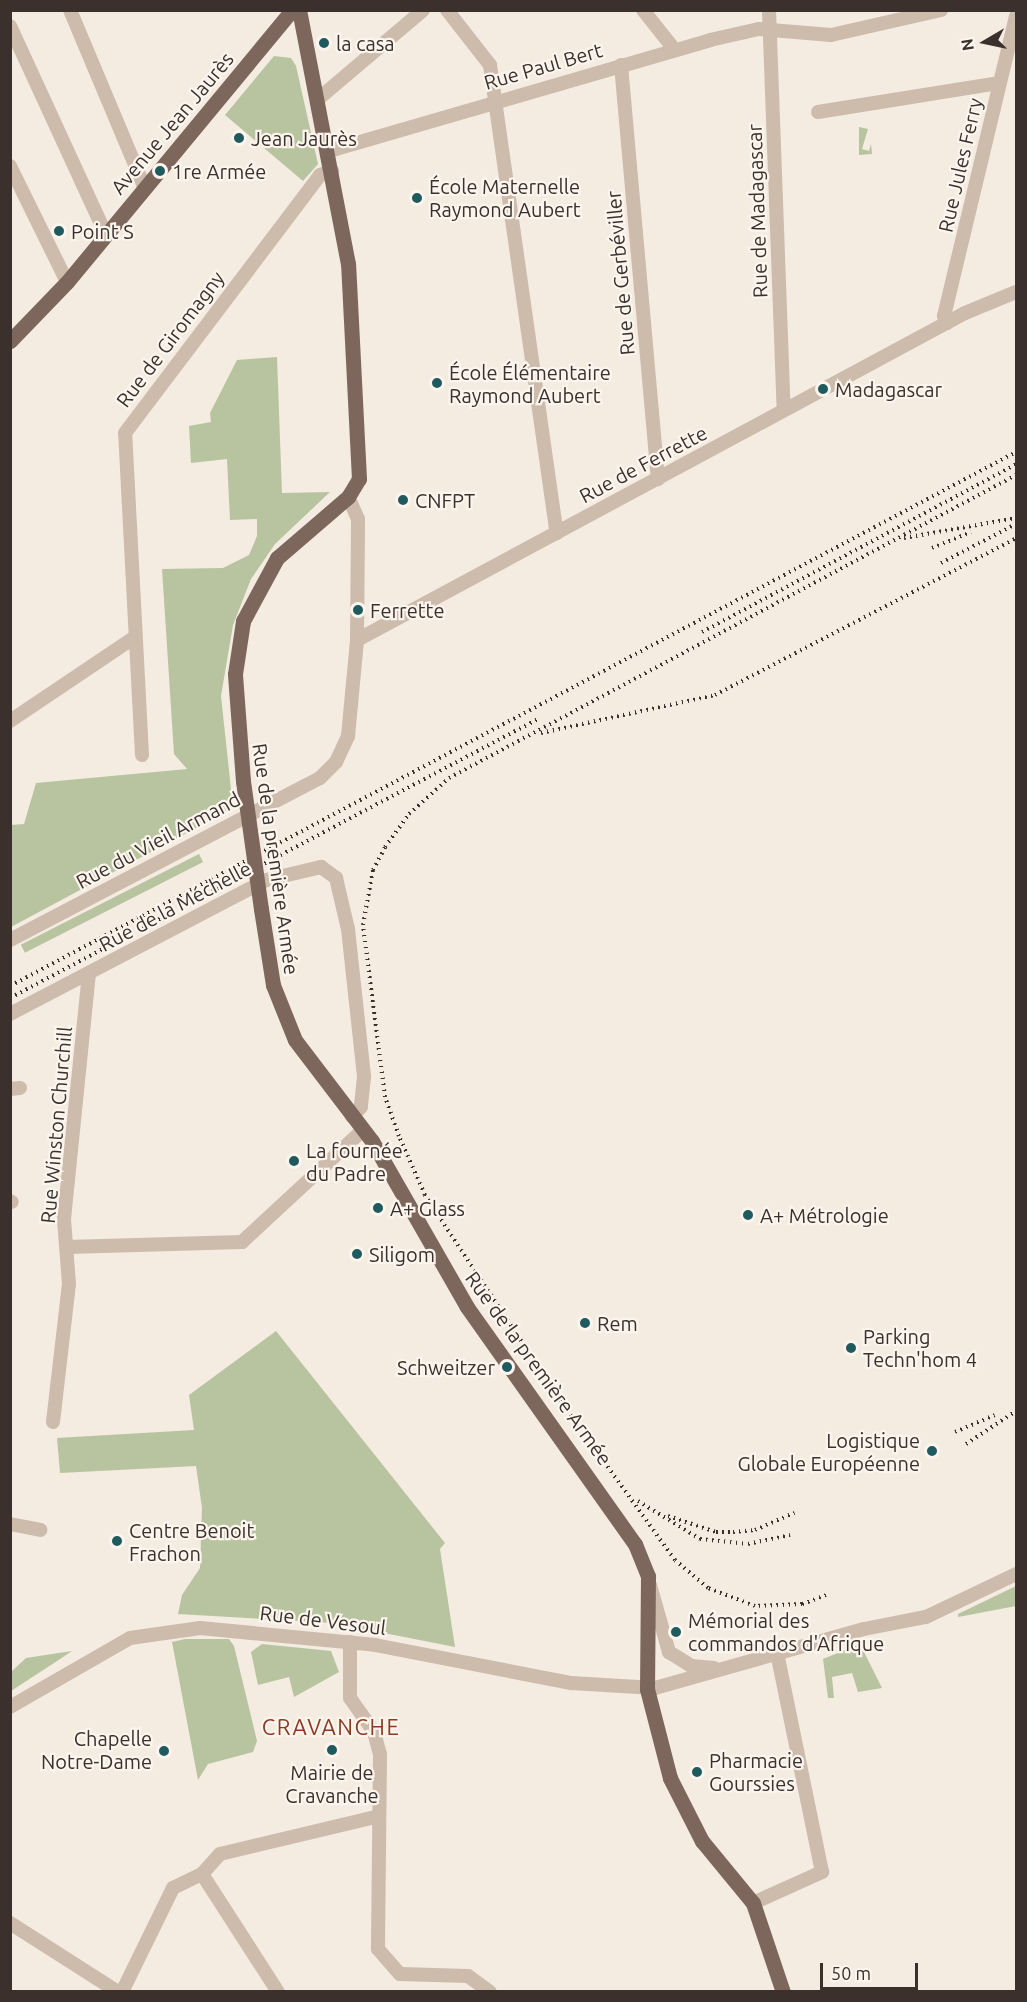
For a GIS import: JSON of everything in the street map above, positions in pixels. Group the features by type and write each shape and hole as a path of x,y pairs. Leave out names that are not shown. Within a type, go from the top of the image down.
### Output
{"main road":[{"name":"Avenue Jean Jaurès","path":"10,341 67,282 292,10"},
{"name":"Rue de la première Armée","path":"299,10 332,171 356,365 359,479 348,497 277,558 243,621 235,674 243,781 273,985 312,1066 363,1131 467,1307 623,1522 648,1576 647,1689 669,1778 687,1817 753,1903 783,1992"}],"street":[{"path":"70,10 146,188"},
{"path":"317,99 423,10"},
{"path":"447,10 487,57 496,100 557,533"},
{"path":"643,10 674,49"},
{"name":"Rue de Madagascar","path":"769,10 784,410"},
{"name":"Rue Paul Bert","path":"329,151 674,49 770,31 831,35 942,10"},
{"name":"Rue Jules Ferry","path":"947,323 944,316 1017,17"},
{"path":"10,26 106,235"},
{"name":"Rue de Gerbéviller","path":"621,64 658,479"},
{"path":"818,112 1000,83"},
{"path":"10,166 67,282"},
{"name":"Rue de Giromagny","path":"135,638 125,433 320,175 332,171"},
{"name":"Rue de Ferrette","path":"357,640 947,323 1017,292"},
{"name":"Rue du Vieil Armand","path":"10,940 320,778 336,762 348,736 357,640 358,519 348,497"},
{"path":"10,721 135,638"},
{"path":"135,638 142,755"},
{"name":"Rue de la Méchelle","path":"10,1014 266,880 298,870 329,870 336,878 348,929 364,1077 361,1107 352,1116"},
{"name":"Rue Winston Churchill","path":"53,1422 69,1284 64,1219 89,974"},
{"path":"67,1247 242,1242 363,1131"},
{"path":"10,1524 40,1530"},
{"name":"Rue de Vesoul","path":"10,1707 94,1655 152,1631 229,1629 350,1642 571,1683 647,1689 777,1652 926,1617 1017,1574"},
{"path":"648,1576 669,1652 691,1666 722,1669"},
{"path":"350,1642 350,1698 379,1744 376,1931 387,1965 400,1974 468,1976 490,1992"},
{"path":"753,1903 822,1872 777,1652"},
{"path":"10,1923 120,1992 173,1888 202,1874 210,1861 228,1850 379,1816"},
{"path":"202,1874 218,1892 278,1992"}],"green space":[{"path":"274,56 291,58 296,66 318,164 303,181 225,115"},
{"path":"859,127 868,129 862,149 869,151 871,144 872,154 859,155"},
{"path":"277,357 282,493 330,492 275,544 251,579 233,625 221,696 233,808 11,927 11,825 24,824 36,783 187,769 174,754 162,569 223,568 249,555 257,536 257,519 230,520 227,459 191,463 189,426 211,422 210,413 237,360"},
{"path":"199,854 203,862 25,953 21,945"},
{"path":"276,1331 445,1543 440,1549 455,1647 333,1623 178,1614 182,1595 200,1568 202,1508 196,1466 60,1473 57,1438 194,1430 189,1395"},
{"path":"1016,1586 1016,1606 958,1617 958,1614"},
{"path":"185,1639 229,1639 234,1646 257,1741 253,1752 208,1764 198,1780 172,1642"},
{"path":"262,1644 331,1651 339,1672 294,1697 289,1677 258,1685 251,1652"},
{"path":"860,1644 882,1688 858,1692 852,1673 832,1677 834,1698 828,1698 823,1659"},
{"path":"72,1651 11,1691 11,1672 26,1658"}],"railway":[{"path":"10,986 1016,452"},
{"path":"702,632 1016,464"},
{"path":"826,1595 802,1604 755,1606 708,1588 675,1560 571,1416 425,1195 399,1136 385,1097 363,925 373,870 385,847 409,814 449,778 1016,475"},
{"path":"904,538 1016,518"},
{"path":"941,563 1016,524"},
{"path":"932,548 971,532"},
{"path":"541,733 715,695 1016,538"},
{"path":"10,998 540,718"},
{"path":"966,1444 1016,1411"},
{"path":"955,1432 995,1415"},
{"path":"638,1501 700,1539 748,1544 790,1535"},
{"path":"668,1516 716,1532 733,1532 755,1530 794,1513"}],"place":[{"name":"la casa","path":"324,43"},
{"name":"Jean Jaurès","path":"239,138"},
{"name":"1re Armée","path":"160,171"},
{"name":"École Maternelle Raymond Aubert","path":"417,198"},
{"name":"Point S","path":"59,231"},
{"name":"École Élémentaire Raymond Aubert","path":"437,383"},
{"name":"Madagascar","path":"823,389"},
{"name":"CNFPT","path":"403,500"},
{"name":"Ferrette","path":"358,610"},
{"name":"La fournée du Padre","path":"294,1161"},
{"name":"A+ Glass","path":"378,1208"},
{"name":"A+ Métrologie","path":"748,1215"},
{"name":"Siligom","path":"357,1254"},
{"name":"Rem","path":"585,1323"},
{"name":"Parking Techn'hom 4","path":"851,1348"},
{"name":"Schweitzer","path":"507,1367"},
{"name":"Logistique Globale Européenne","path":"932,1451"},
{"name":"Centre Benoit Frachon","path":"117,1541"},
{"name":"Mémorial des commandos d'Afrique","path":"676,1632"},
{"name":"Mairie de Cravanche","path":"332,1750"},
{"name":"Chapelle Notre-Dame","path":"164,1751"},
{"name":"Pharmacie Gourssies","path":"697,1772"}],"district":[{"name":"CRAVANCHE","path":"331,1727"}]}
